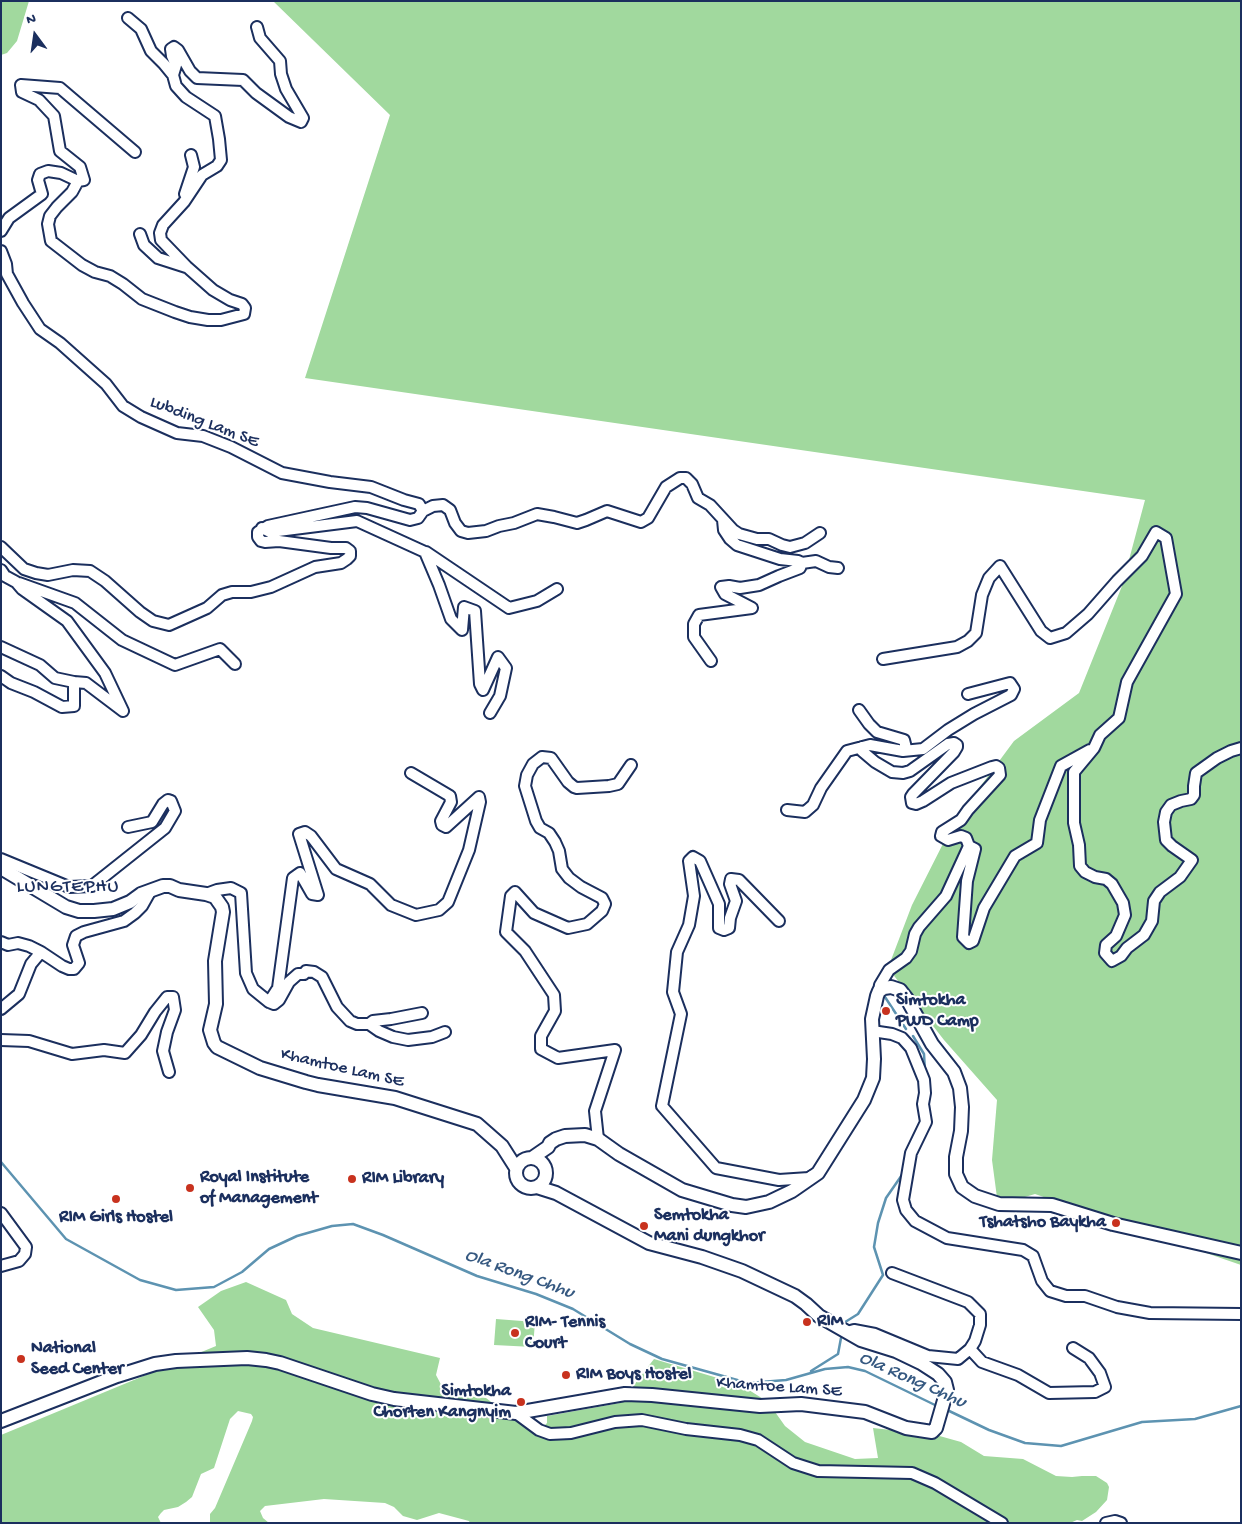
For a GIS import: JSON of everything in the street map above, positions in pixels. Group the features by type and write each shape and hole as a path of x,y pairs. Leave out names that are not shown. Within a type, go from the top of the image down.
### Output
{"main road":[{"path":"1,868 66,907 80,911 113,909 130,902 141,894 163,886 206,894"},
{"name":"Khamtoe Lam SE","path":"206,894 215,897 223,912 215,961 216,1004 210,1030 214,1043 217,1046 260,1068 306,1082 395,1098 455,1116 478,1125 502,1146 506,1154 524,1162"},
{"path":"548,1148 524,1162 516,1180 522,1186 529,1189 541,1183 546,1169 544,1165 550,1143 565,1136 585,1134 598,1139 618,1154 682,1190 732,1205 746,1207 769,1202 792,1191 818,1173 864,1100 873,1078 872,1031 874,1008 879,991 891,987 900,990 907,998 932,1044 954,1072 960,1088 962,1107 961,1130 956,1157 956,1174 962,1187 975,1196 999,1204 1052,1204 1113,1224 1241,1253"},
{"path":"524,1162 539,1160 544,1165"},
{"name":"Khamtoe Lam SE","path":"1,1421 117,1376 155,1364 176,1361 247,1358 280,1363 372,1394 394,1399 516,1413 625,1394 760,1406 802,1404 865,1412 906,1428 932,1432 936,1428 947,1390 945,1382 938,1374 921,1363 896,1351 861,1340 819,1316 795,1296 742,1271 702,1257 649,1243 541,1183"}],"street":[{"path":"78,181 72,192 50,216 48,224 50,241 82,265 95,272 110,276 142,299 175,312 208,320 221,320 244,314 245,308 242,304 230,300 214,290 187,267 162,240 160,233 163,225 184,202 202,175 217,166 220,160 220,139 215,116 186,97 176,86 173,75 151,51 141,29 128,18"},
{"path":"173,75 176,65 171,49 174,47 178,50 190,72 197,78 242,80 256,93 290,117 302,122 303,118 286,89 281,74 280,61 260,38 257,27"},
{"path":"1,231 9,218 42,194 38,180 40,174 48,171 61,173 78,181 84,180 80,167 60,151 54,116 39,100 22,92 21,85 60,88 135,152"},
{"path":"184,202 184,196 194,167 191,155"},
{"path":"140,234 144,245 158,258 187,267"},
{"name":"Lubding Lam SE","path":"1,251 6,264 4,273 40,329 60,342 106,384 123,406 141,417 177,433 204,436 231,447 282,473 371,487 419,504 423,511"},
{"path":"1,265 4,273"},
{"path":"1,547 24,569 36,573 48,575 73,570 90,570 147,617 153,621 169,625 207,608 222,596 232,592 250,592 271,587 315,567 341,563 350,556 350,551 346,548 331,548 279,541 265,542 261,541 258,537 258,532 268,526 355,507 367,508 410,520 418,518 423,511 434,506 443,505 450,510 455,523 461,531 468,533 514,524 537,514 577,523 607,510 641,522 648,518 666,487 675,481 686,478 692,484 698,498 710,505 739,534 757,539 769,539 782,545 790,546 805,543 820,533"},
{"path":"723,519 724,530 737,545 780,559 798,561 802,564"},
{"path":"262,528 270,532 357,521 425,552 509,608 537,601 557,589"},
{"path":"883,659 957,647 968,641 976,633 982,595 989,578 1000,566 1041,631 1050,638 1066,634 1088,614 1142,556 1156,532 1166,538 1176,594 1127,682 1119,718 1100,735 1094,748 1074,772 1074,823 1079,845 1080,866 1085,872 1095,877 1106,879 1112,884 1123,903 1125,915 1116,936 1106,945 1105,953 1112,961 1121,956 1127,948 1144,936 1152,921 1154,901 1160,892 1180,876 1192,860 1166,840 1164,822 1166,812 1171,805 1191,799 1194,796 1196,773 1204,766 1231,751 1241,748"},
{"path":"425,552 451,619 462,630 464,607 475,611 480,684 483,690 498,657 506,668 500,696 490,713"},
{"path":"711,660 694,637 694,624 699,614 752,608 725,594 720,587 740,588 760,585 800,568 802,564 816,561 829,567 838,568"},
{"path":"1,570 5,576 16,582 75,603 122,640 175,665 220,649 235,664"},
{"path":"1,647 40,665 55,678 86,683 123,711 104,673 67,621 22,589 16,582"},
{"path":"1,676 10,683 34,692 62,707 74,706 74,682"},
{"path":"787,810 806,812 813,805 821,788 847,751 870,745 903,750 923,749 948,730 974,714 1011,695 1014,689 1010,684 968,694"},
{"path":"859,710 877,732 904,740 906,748 903,750"},
{"path":"862,747 862,751 875,762 896,774 910,771 948,744 956,744 957,747 954,752 911,797 912,803 916,804 951,783 992,767 996,766 999,768 1000,775 961,820 942,832 941,836 948,840 961,836 966,838 969,846 975,849 967,880 963,937 968,943 973,941 984,908 1015,856 1037,843 1040,820 1061,766 1094,748"},
{"path":"598,1139 595,1111 614,1050 558,1058 541,1049 541,1036 555,1012 554,995 525,951 506,932 510,896 515,892 534,913 568,928 587,924 602,911 605,904 602,898 580,887 566,874 562,869 559,851 555,842 549,833 540,828 536,821 525,786 527,775 533,764 542,757 551,758 574,788 618,784 632,765"},
{"path":"269,1002 278,988 293,878 300,873 312,894 318,895 299,834 305,832 311,836 336,869 370,884 391,905 416,914 439,910 448,902 469,850 480,802 479,797 446,827 442,825 442,821 451,802 450,796 411,773"},
{"path":"1,859 69,887 92,886 165,828 176,810 171,801 168,800 163,804 152,822 128,827"},
{"path":"879,991 880,985 889,970 906,958 911,951 915,934 919,927 946,896 969,846"},
{"path":"779,922 740,880 731,878 730,884 736,901 730,918 729,928 724,930 719,928 719,904 700,860 693,857 689,861 694,896 689,925 677,952 673,992 681,1014 662,1106 716,1168 779,1180 808,1178 818,1173"},
{"path":"206,894 231,888 241,893 246,974 253,989 269,1002 274,1004 279,1000 289,982 298,974 304,974 306,971 314,972 322,977 338,1007 350,1021 357,1024 369,1024 373,1021 391,1020 422,1013"},
{"path":"1,942 8,945 18,943 30,946 68,969 76,968 79,962 73,946 76,936 124,921 136,913 151,890"},
{"path":"1,1008 19,994 32,964 41,952"},
{"path":"1,1040 28,1041 72,1054 104,1050 125,1053 141,1035 167,997 173,997 175,1010 163,1051 169,1072"},
{"path":"369,1024 392,1037 408,1040 432,1037 445,1032"},
{"path":"872,1031 892,1034 902,1038 911,1048 924,1080 925,1093 923,1104 926,1122 912,1154 903,1200 906,1210 915,1221 947,1238 1023,1250 1033,1256 1042,1281 1050,1291 1066,1296 1085,1296 1117,1307 1150,1313 1241,1314"},
{"path":"1,1212 26,1247 25,1254 19,1261 1,1266"},
{"path":"847,1332 854,1330 875,1334 928,1356 958,1359 970,1349 975,1341 980,1325 980,1314 968,1302 892,1273"},
{"path":"970,1349 982,1362 1018,1375 1049,1393 1095,1392 1105,1387 1100,1373 1089,1358 1073,1348"},
{"path":"516,1413 540,1430 550,1434 571,1433 615,1422 642,1420 686,1429 740,1435 758,1440 793,1463 818,1471 912,1473 935,1483 1002,1523"},
{"path":"1106,1523 1115,1521 1120,1523"}],"green space":[{"path":"1,1 29,1 17,41 7,53 1,55"},
{"path":"273,1 1241,1 1241,1265 1035,1194 998,1205 992,1160 997,1100 944,1040 888,968 912,905 954,822 1014,741 1079,693 1122,586 1145,500 305,378 390,115"},
{"path":"246,1282 286,1300 292,1314 313,1328 440,1358 436,1375 446,1394 486,1398 536,1434 547,1423 547,1416 620,1403 654,1359 741,1385 768,1402 785,1426 805,1442 855,1459 878,1458 873,1428 936,1435 961,1442 984,1456 1023,1459 1056,1476 1096,1476 1107,1483 1109,1487 1107,1500 1096,1512 1082,1521 1077,1520 1070,1523 470,1523 469,1521 439,1513 417,1520 403,1516 394,1507 385,1503 324,1499 265,1506 260,1511 263,1518 269,1523 210,1523 210,1514 215,1508 253,1417 251,1414 238,1411 230,1419 214,1468 201,1474 192,1497 178,1507 164,1510 161,1513 158,1517 161,1523 1,1523 1,1435 216,1346 214,1330 198,1307 221,1291"},
{"name":"RIM- Tennis Court","path":"496,1319 535,1322 533,1347 494,1345"}],"waterway":[{"path":"883,994 906,1029"},
{"path":"913,1036 924,1054 925,1071"},
{"name":"Ola Rong Chhu","path":"1,1162 66,1239 140,1280 176,1290 214,1287 242,1272 269,1249 297,1236 332,1226 353,1224 477,1276 536,1294 573,1309 630,1344 662,1359 748,1383 786,1380 825,1369 848,1367 865,1371 937,1406"},
{"path":"842,1324 858,1314 883,1275 874,1247 878,1223 886,1198 904,1172"},
{"path":"811,1371 838,1354 841,1338"},
{"name":"Ola Rong Chhu","path":"945,1409 989,1430 1025,1443 1061,1446 1142,1422 1195,1419 1241,1406"}],"place":[{"name":"Simtokha PWD Camp","path":"886,1011"},
{"name":"RIM Library","path":"352,1179"},
{"name":"Royal Institute of Management","path":"190,1188"},
{"name":"RIM Girls Hostel","path":"116,1199"},
{"name":"Tshatsho Baykha","path":"1116,1223"},
{"name":"Semtokha Mani dungkhor","path":"644,1226"},
{"name":"RIM","path":"807,1322"},
{"name":"RIM- Tennis Court","path":"515,1333"},
{"name":"National Seed Center","path":"21,1359"},
{"name":"RIM Boys Hostel","path":"566,1375"},
{"name":"Simtokha Chorten Kangnyim","path":"521,1402"}],"district":[{"name":"LUNGTEPHU","path":"68,888"}]}
